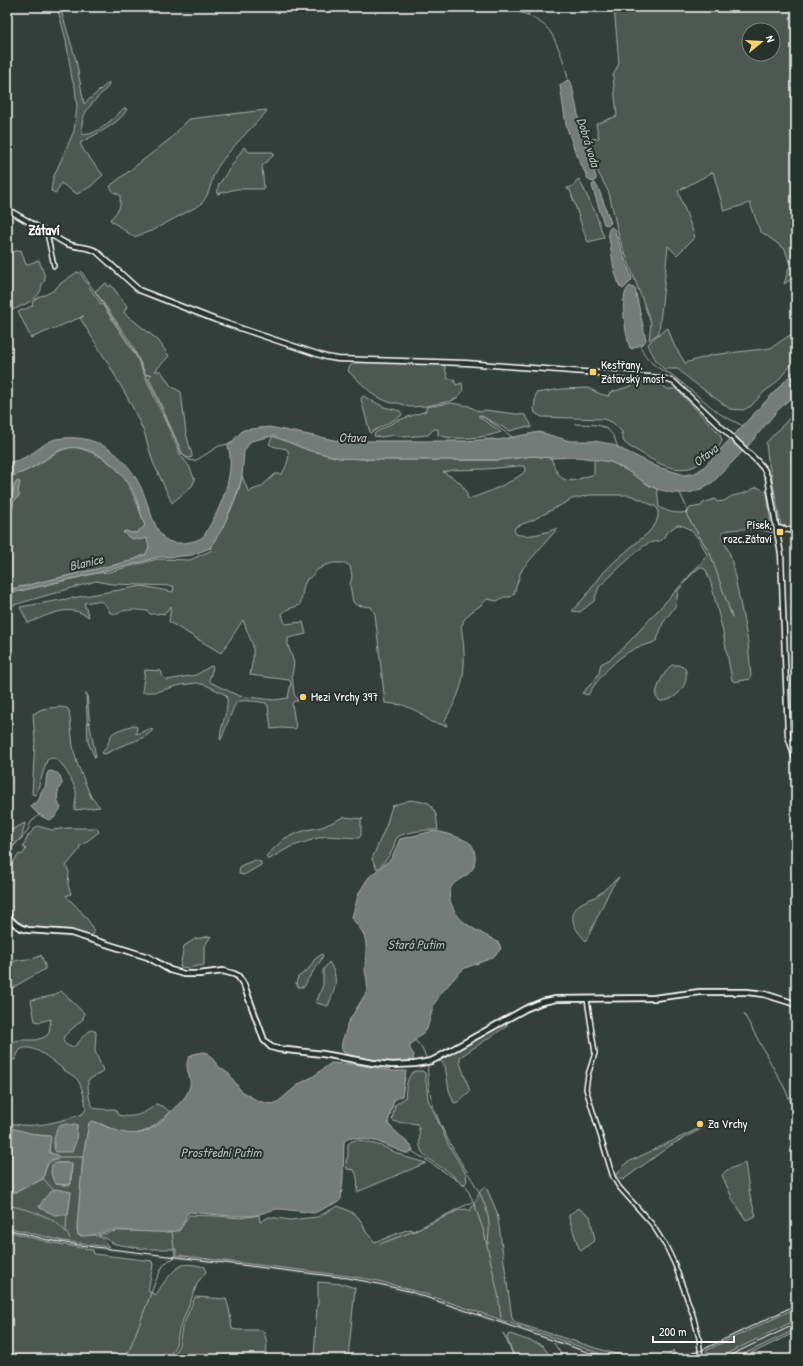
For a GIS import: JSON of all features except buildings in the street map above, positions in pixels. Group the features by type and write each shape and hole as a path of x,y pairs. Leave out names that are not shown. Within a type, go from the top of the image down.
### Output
{"main road":[{"path":"7,915 13,923 22,929 71,933 148,957 170,970 195,975 223,970 234,974 238,976 244,985 261,1034 264,1040 271,1047 373,1063 402,1065 431,1061 529,1007 556,999 654,998 694,992 740,992 764,994 796,1004"}],"street":[{"path":"7,209 71,246 96,250 136,287 144,292 216,320 326,357 338,359 466,363 662,378 676,384 750,454 762,466 767,474 777,528 782,574 788,736 796,761"},
{"path":"48,233 54,266"},
{"path":"777,528 796,531"},
{"path":"587,999 595,1053 588,1075 586,1089 613,1177 618,1187 652,1224 667,1248 675,1265 693,1315 699,1338 701,1359"}],"shaded area":[{"path":"57,7 60,7 76,60 84,104 109,82 108,87 85,113 82,125 82,134 92,133 98,130 124,108 127,109 124,114 113,124 80,143 84,151 103,175 90,187 77,194 61,183 56,193 51,191 53,178 74,131 77,107 75,87 72,79 66,40"},
{"path":"614,7 796,7 796,225 790,226 796,228 796,276 784,284 790,265 785,249 760,231 750,203 724,211 713,172 678,191 695,237 677,255 668,246 659,333 649,340 651,323 619,237 609,193 589,155 585,140 599,138 596,124 617,116 613,76 619,63"},
{"path":"267,111 222,160 217,168 206,197 200,205 151,231 134,237 110,220 119,209 120,195 113,192 110,186 170,139 189,119"},
{"path":"244,147 249,152 273,152 274,155 262,166 264,189 236,189 217,194 218,186"},
{"path":"579,179 596,214 604,238 588,242 586,238 570,190 567,188 571,187"},
{"path":"21,250 26,265 39,260 45,280 42,284 40,292 34,299 7,312 7,253"},
{"path":"77,272 80,273 100,305 102,304 136,356 181,456 189,466 195,480 192,486 172,503 153,462 144,432 131,404 80,318 84,316 31,338 18,312 33,305 32,302 40,296 54,290"},
{"path":"106,283 109,287 111,285 127,306 124,313 158,340 169,356 155,371 161,371 171,386 181,392 186,433 192,455 190,458 185,457 182,453 149,378 152,374 146,375 131,343 95,291"},
{"path":"668,328 674,345 685,363 712,355 771,348 796,331 796,359 775,384 764,392 751,406 743,410 730,409 678,369 664,369 659,364 648,344"},
{"path":"363,362 444,364 448,379 454,379 456,385 462,383 463,391 457,398 451,401 426,406 409,407 399,403 391,403 375,396 348,371 351,365"},
{"path":"646,381 660,382 667,389 676,389 718,432 722,441 717,449 708,458 693,467 682,469 674,468 660,464 632,448 624,442 621,433 623,433 612,422 603,419 542,417 535,413 534,408 536,393 562,389 588,388 600,394 609,396 609,393"},
{"path":"363,396 384,407 400,411 402,414 401,416 370,433 361,399"},
{"path":"451,403 469,406 481,412 484,410 525,415 531,424 531,428 524,427 510,431 479,415 479,417 501,432 479,437 453,438 438,435 438,429 434,429 428,435 405,437 393,435 382,437 374,436 375,433 396,421 426,411 426,407"},
{"path":"796,411 796,452 791,458 793,461 796,459 796,529 781,526 766,443"},
{"path":"273,436 308,450 340,458 389,460 500,460 533,456 551,458 558,474 565,480 570,481 594,474 594,459 604,460 630,472 657,489 659,507 666,511 677,513 689,512 688,511 690,508 701,506 703,503 715,499 717,502 724,501 732,496 745,493 757,487 767,492 772,533 762,530 747,529 722,532 722,536 731,557 748,642 751,675 750,679 734,682 732,680 723,632 711,583 706,570 700,567 690,576 678,591 676,605 663,623 657,640 634,649 621,657 602,675 588,695 582,693 595,680 599,673 601,664 612,658 630,641 707,555 692,531 677,525 666,533 663,539 649,543 642,547 620,567 599,587 594,601 580,612 572,611 604,572 649,532 656,523 658,509 629,495 590,495 572,499 533,520 515,527 514,530 516,534 520,535 536,534 557,529 523,568 514,594 511,597 504,597 497,601 487,599 463,621 461,626 464,654 462,681 455,702 445,721 447,726 431,722 417,711 403,705 385,703 375,614 371,607 356,605 353,602 350,585 352,576 350,566 345,563 333,563 317,570 307,579 304,585 300,605 286,610 282,614 285,624 303,622 306,634 288,638 288,645 294,663 292,675 294,694 298,701 294,701 292,704 296,728 271,729 268,706 266,703 240,701 237,702 234,708 221,740 220,734 227,705 226,695 206,685 197,683 181,685 155,692 142,692 145,670 161,671 163,677 167,680 196,675 212,666 213,668 209,680 212,683 239,696 274,700 288,698 291,683 289,680 250,675 253,658 253,646 243,620 221,653 169,622 171,606 164,614 150,614 147,611 131,610 120,612 118,614 110,613 108,608 100,602 84,603 89,617 74,611 66,611 51,614 28,623 20,607 142,586 173,592 174,586 111,584 96,581 7,607 7,594 98,573 109,572 157,559 190,560 212,550 210,548 234,504 242,476 249,493 252,490 261,487 275,474 282,474 288,460 288,450 269,444","holes":["524,466 525,471 515,479 481,495 468,499 465,489 460,482 443,472 453,470"]},
{"path":"74,447 103,458 122,475 129,485 145,526 136,533 125,531 123,533 147,538 149,547 146,554 131,561 7,590 7,516 13,507 19,482 15,484 11,498 7,504 7,477 26,471 58,452"},
{"path":"672,665 678,665 685,668 686,680 677,695 660,701 656,697 657,690 664,675"},
{"path":"796,675 796,755 791,739 789,691 792,676"},
{"path":"86,693 96,757 95,758 88,742"},
{"path":"59,707 67,708 69,710 73,746 77,763 91,797 100,807 75,810 75,788 60,762 53,758 47,760 36,795 32,794 35,741 33,714 42,709"},
{"path":"133,725 137,727 136,734 150,729 153,730 141,738 105,754 102,753 112,734"},
{"path":"410,800 429,803 436,814 438,830 424,830 401,835 395,841 390,855 377,869 372,859 386,826 392,806"},
{"path":"344,817 363,819 361,820 361,835 359,838 326,836 290,847 268,860 266,856 285,838 306,830 322,827"},
{"path":"25,823 22,836 13,847 7,865 7,832"},
{"path":"37,826 52,830 68,828 97,828 99,832 79,847 80,849 66,866 69,872 68,885 71,894 66,896 87,919 93,929 94,934 87,935 64,930 27,927 21,925 11,917 7,910 7,871 19,854 22,855 26,849 23,847 28,836"},
{"path":"255,860 261,862 261,865 244,875 239,874 240,866"},
{"path":"619,877 610,890 586,941 574,925 573,915 575,911 580,904 595,897"},
{"path":"211,936 204,947 204,965 188,968 180,967 184,946 195,939"},
{"path":"322,954 323,956 321,960 304,987 298,987 296,983 298,977 308,970 315,959"},
{"path":"41,955 45,969 7,991 7,965 12,962 34,958"},
{"path":"329,962 334,974 335,984 328,1006 316,1003 323,985 323,970"},
{"path":"61,991 84,1013 83,1019 64,1036 63,1039 66,1044 72,1047 75,1046 87,1032 93,1029 96,1033 95,1051 103,1070 101,1073 88,1080 91,1103 95,1108 115,1109 118,1115 134,1116 143,1113 156,1104 164,1107 170,1112 151,1128 137,1134 121,1133 100,1124 89,1123 83,1157 77,1232 81,1236 94,1235 100,1237 109,1247 63,1241 7,1227 7,1192 16,1192 43,1179 47,1166 51,1162 57,1160 57,1155 52,1154 49,1151 50,1136 12,1129 7,1127 7,1122 25,1125 44,1124 80,1115 86,1109 84,1095 77,1079 43,1054 31,1048 25,1048 19,1051 16,1059 7,1062 7,1043 20,1040 36,1040 45,1037 49,1033 51,1019 39,1022 35,1021 31,1000 52,996","holes":["77,1125 76,1141 55,1150 55,1138","56,1163 72,1164 71,1184 69,1186 56,1184","71,1192 68,1214 39,1207 50,1193"]},
{"path":"506,1022 507,1026 460,1057 460,1063 470,1091 458,1102 454,1103 449,1090 445,1066 441,1061 436,1062"},
{"path":"415,1071 422,1071 425,1073 428,1099 449,1146 466,1174 467,1180 464,1186 450,1173 431,1161 422,1152 417,1124 392,1120 395,1105 405,1098 408,1079"},
{"path":"704,1126 671,1145 623,1180 615,1177 626,1163"},
{"path":"358,1140 382,1146 405,1157 426,1163 357,1192 358,1183 356,1175 354,1170 347,1169 346,1161 348,1156 348,1144 352,1141"},
{"path":"745,1163 750,1196 756,1216 746,1220 732,1198 722,1175 727,1170"},
{"path":"486,1187 497,1212 512,1318 516,1323 612,1353 635,1356 666,1356 670,1355 673,1350 675,1356 640,1359 604,1355 425,1294 379,1281 176,1255 176,1249 145,1249 115,1244 98,1235 117,1231 179,1231 189,1215 240,1218 259,1215 260,1222 269,1217 290,1220 317,1217 338,1206 358,1217 366,1232 375,1242 411,1229 413,1232 459,1210 466,1209 470,1211 482,1188"},
{"path":"578,1208 590,1216 595,1240 581,1251 569,1218 569,1215"},
{"path":"7,1227 78,1244 349,1276 379,1281 425,1294 588,1350 633,1359 603,1359 595,1357 423,1299 378,1286 348,1280 78,1248 7,1231"},
{"path":"7,1231 48,1242 93,1250 94,1254 152,1261 153,1265 148,1291 156,1295 168,1278 179,1267 188,1264 205,1267 206,1272 198,1282 179,1330 176,1345 168,1359 7,1359"},
{"path":"318,1282 343,1284 355,1288 348,1359 314,1359"},
{"path":"195,1297 226,1299 232,1329 262,1330 267,1347 266,1359 172,1359 179,1345 182,1328"},
{"path":"796,1303 796,1308 701,1353 680,1359 652,1359 675,1356 700,1349"},
{"path":"796,1308 796,1320 716,1359 706,1359 707,1350"},
{"path":"796,1320 796,1329 734,1359 716,1359"},
{"path":"796,1329 796,1332 740,1359 734,1359"},
{"path":"510,1334 542,1345 551,1357 549,1359 515,1359 507,1338"}],"water":[{"path":"568,80 571,82 583,139 596,177 594,182 588,179 575,151 566,125 560,85"},
{"path":"595,183 611,223 607,225 604,224 592,186"},
{"path":"611,227 614,229 632,278 623,289 620,287 614,269 608,231"},
{"path":"630,286 635,289 646,340 644,343 632,349 630,348 624,321 625,293"},
{"path":"796,369 796,393 776,412 748,446 713,482 701,489 689,493 673,493 657,489 611,462 578,457 551,458 533,456 500,460 389,460 339,458 308,450 273,436 251,441 244,451 242,478 236,496 223,527 210,548 192,555 158,557 7,594 7,590 131,561 146,554 149,547 147,538 134,539 128,537 123,532 136,533 145,526 133,491 121,474 113,466 95,453 85,449 74,448 60,450 27,470 7,477 7,463 25,457 52,440 71,438 84,439 108,448 118,456 135,477 142,490 152,518 163,538 176,543 186,543 203,537 213,520 221,503 229,475 230,456 228,446 243,430 269,427 339,441 498,440 539,432 570,441 594,441 611,444 658,467 685,475 695,473 703,468"},
{"path":"17,481 20,482 18,492 20,495 13,502 12,511 7,516 7,504 11,498"},
{"path":"50,771 59,774 62,784 57,796 61,808 54,818 49,820 39,815 31,807 32,804 39,800 41,792 45,787 47,774"},
{"name":"Stará Putim","path":"434,831 459,838 468,842 473,847 475,863 473,868 466,876 452,886 449,897 452,906 460,919 472,928 499,943 501,949 492,958 465,968 442,992 434,1004 427,1029 410,1045 410,1049 414,1055 413,1061 398,1063 349,1055 343,1052 342,1042 347,1024 366,993 367,987 365,969 365,939 363,933 352,917 359,893 369,877 391,859 400,839"},
{"name":"Prostřední Putim","path":"204,1052 208,1053 219,1067 229,1074 241,1091 258,1101 273,1104 279,1101 299,1084 314,1076 331,1063 353,1064 393,1071 406,1071 402,1096 394,1100 388,1122 389,1125 411,1146 413,1150 409,1153 405,1153 376,1141 349,1137 344,1142 341,1199 338,1202 314,1213 281,1209 276,1209 253,1216 231,1216 190,1212 187,1214 183,1225 178,1230 158,1232 116,1230 86,1236 78,1235 77,1226 83,1157 89,1123 92,1121 96,1122 117,1131 132,1134 147,1131 154,1127 185,1097 190,1086 187,1064 190,1056"},
{"path":"66,1124 77,1125 76,1141 72,1152 56,1152 54,1139 56,1132 59,1126"},
{"path":"7,1127 38,1135 50,1136 49,1151 50,1153 59,1157 49,1161 43,1179 16,1192 7,1192"},
{"path":"56,1163 72,1163 70,1185 56,1184 54,1182 51,1173 52,1165"},
{"path":"55,1189 71,1192 68,1215 55,1215 40,1208 43,1200"}],"waterway":[{"path":"507,7 511,10 517,10"},
{"path":"519,12 528,15"},
{"name":"Dobrá voda","path":"528,12 529,16 538,21 551,33 562,57 568,76 568,81"},
{"path":"81,271 131,346 147,377 182,454 189,460 195,461 219,446 233,443"},
{"name":"Dobrá voda","path":"640,346 645,356 657,367 671,374 720,414 743,426"},
{"path":"480,415 514,438"},
{"path":"575,424 597,425 607,429 612,433 618,448"},
{"path":"680,493 686,506 687,516 710,553 732,617"},
{"path":"7,851 22,838 27,832 31,822 39,815"},
{"path":"744,1014 785,1089 796,1115"},
{"path":"415,1040 421,1047 428,1061"},
{"path":"428,1064 430,1091 443,1131 480,1194 486,1208 489,1226 488,1244"},
{"path":"412,1151 466,1186 484,1232 498,1294 501,1318"},
{"path":"59,1157 83,1157"},
{"path":"43,1178 54,1191"},
{"path":"380,1244 409,1233 472,1202"},
{"path":"7,1205 24,1209 51,1219 65,1230 70,1238"},
{"path":"66,1230 67,1215"},
{"path":"126,1359 156,1280 163,1266 175,1257 172,1231"},
{"path":"503,1333 515,1359"},
{"path":"554,1343 561,1354"}],"railway":[{"path":"7,1229 48,1240 78,1245 348,1278 379,1284 408,1291 587,1352 615,1359"},
{"path":"670,1359 700,1351 796,1305"},
{"path":"722,1359 796,1324"}],"place":[{"name":"Kestřany, Zátavský most","path":"593,372"},
{"name":"Písek, rozc.Zátaví","path":"780,532"},
{"name":"Mezi Vrchy 397","path":"303,697"},
{"name":"Za Vrchy","path":"700,1124"}],"district":[{"name":"Zátaví","path":"44,230"}],"water label":[{"name":"Otava","path":"352,437"},
{"name":"Otava","path":"705,455"},
{"name":"Blanice","path":"86,562"}]}
